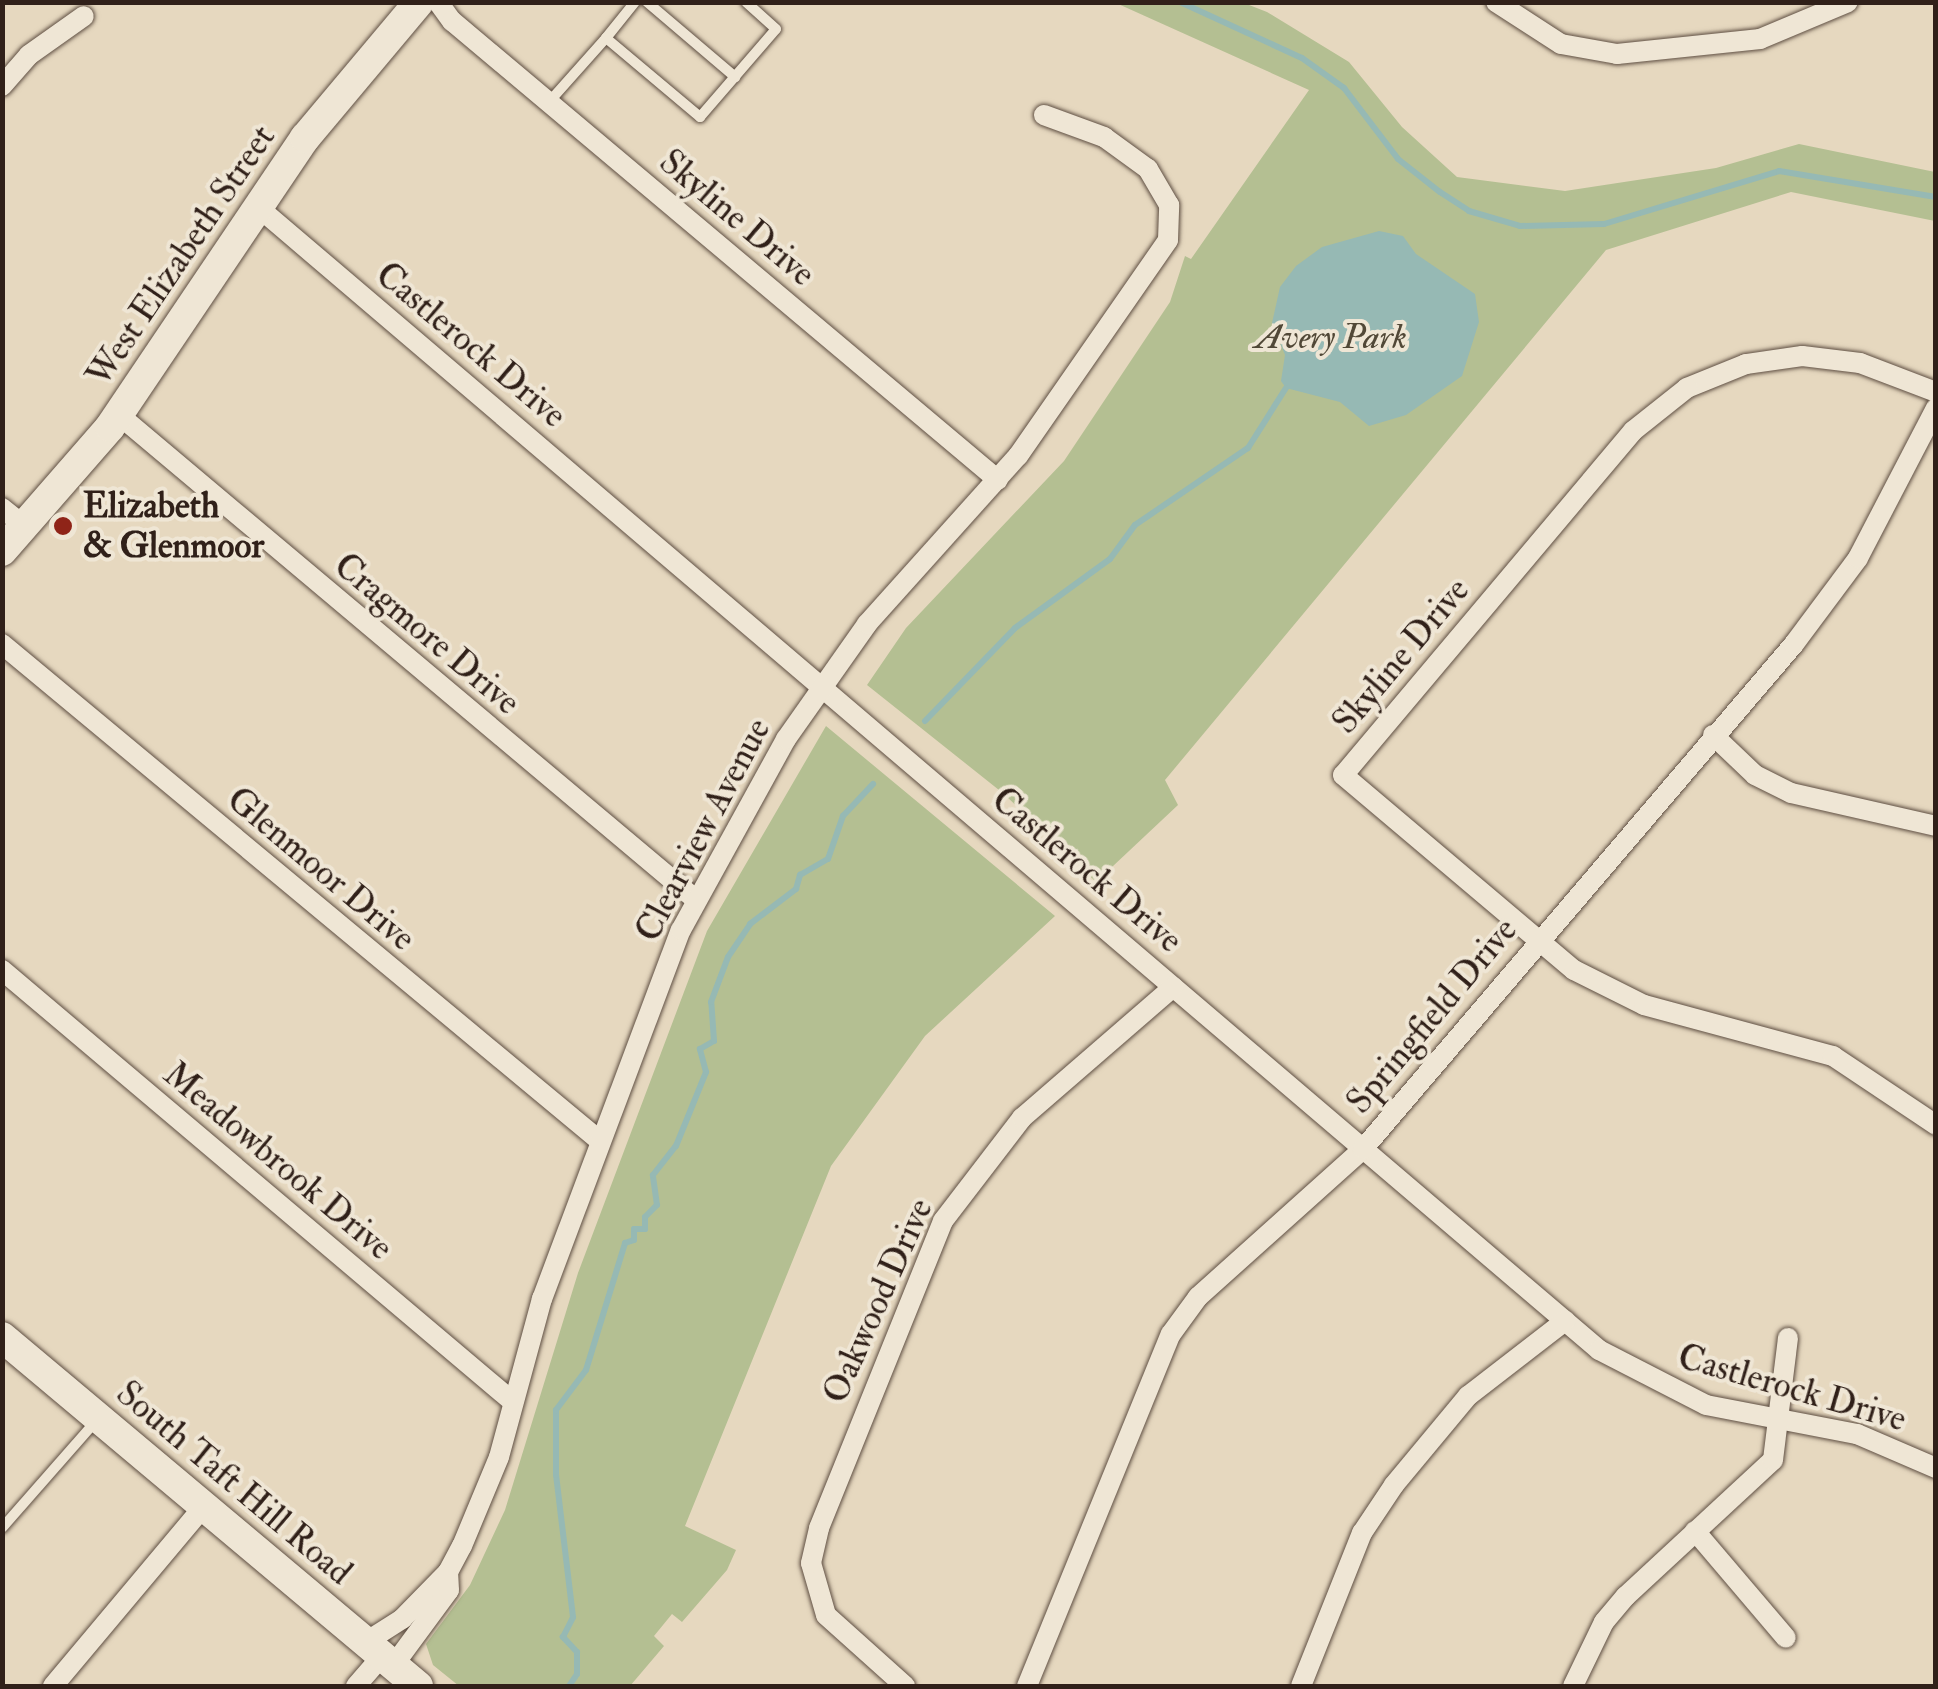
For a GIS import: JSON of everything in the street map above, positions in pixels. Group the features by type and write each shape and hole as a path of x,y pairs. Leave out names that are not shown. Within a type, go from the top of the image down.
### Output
{"main road":[{"name":"West Elizabeth Street","path":"2,551 13,517 118,415 306,138 419,2"},
{"name":"South Taft Hill Road","path":"2,1337 392,1669"}],"street":[{"name":"Skyline Drive","path":"438,2 549,102 998,480"},
{"path":"1496,2 1560,44 1617,54 1760,40 1848,2"},
{"path":"2,86 30,55 84,16"},
{"name":"Clearview Avenue","path":"392,1669 390,1630 448,1572 499,1457 512,1401 600,1140 696,898 820,684 998,480 1156,264 1172,222 1164,190 1124,148 1044,115"},
{"name":"Castlerock Drive","path":"258,207 1565,1321 1665,1388 1781,1420 1857,1434 1936,1468"},
{"name":"Skyline Drive","path":"1936,392 1860,363 1802,356 1746,364 1686,388 1633,431 1343,775 1536,944 1644,1005 1833,1056 1936,1124"},
{"name":"Springfield Drive","path":"1027,1686 1171,1334 1198,1297 1363,1149 1794,644 1858,558 1936,408"},
{"name":"Cragmore Drive","path":"118,415 696,898"},
{"name":"Glenmoor Drive","path":"2,644 600,1140"},
{"path":"1713,736 1754,775 1791,793 1936,826"},
{"name":"Meadowbrook Drive","path":"2,970 512,1401"},
{"name":"Oakwood Drive","path":"905,1686 842,1632 818,1598 811,1563 822,1518 942,1221 1022,1118 1173,987"},
{"path":"1301,1686 1362,1533 1394,1485 1468,1396 1565,1321"},
{"path":"1573,1686 1604,1622 1694,1531 1773,1460 1781,1420 1788,1338"},
{"path":"54,1686 202,1507"},
{"path":"1694,1531 1786,1638"},
{"name":"Clearview Avenue","path":"356,1686 392,1669 450,1590 448,1572"}],"lane":[{"path":"549,102 635,2"},
{"path":"647,2 735,78"},
{"path":"606,38 700,117 776,30 746,2"},
{"path":"2,1528 98,1419"}],"green space":[{"name":"Avery Park","path":"1116,3 1244,3 1267,12 1349,62 1402,127 1457,177 1565,191 1716,168 1799,144 1935,172 1935,221 1791,192 1606,250 1165,780 1178,805 1096,882 1004,794 867,685 906,628 1064,461 1170,302 1185,256 1191,259 1309,90"},
{"path":"826,726 1055,916 925,1036 831,1166 685,1526 736,1550 727,1570 682,1622 672,1614 654,1636 664,1646 630,1686 459,1686 433,1665 426,1644 470,1585 505,1510 578,1273 707,931"}],"water":[{"path":"1379,231 1403,236 1416,254 1475,294 1479,322 1462,376 1406,415 1369,426 1340,402 1286,388 1281,381 1285,355 1272,323 1280,287 1296,266 1322,247"}],"waterway":[{"path":"1180,2 1302,58 1344,88 1398,159 1440,192 1469,211 1520,226 1604,224 1779,171 1936,197"},
{"path":"925,721 1015,628 1110,559 1135,525 1248,448 1286,388"},
{"path":"569,1686 577,1674 577,1652 563,1637 573,1617 556,1475 556,1410 586,1370 625,1243 634,1240 634,1229 645,1229 645,1217 657,1205 653,1175 676,1146 706,1072 700,1049 714,1041 711,1002 728,957 750,924 796,889 800,875 828,859 843,816 873,784"}],"place":[{"name":"Elizabeth & Glenmoor","path":"63,526"}]}
